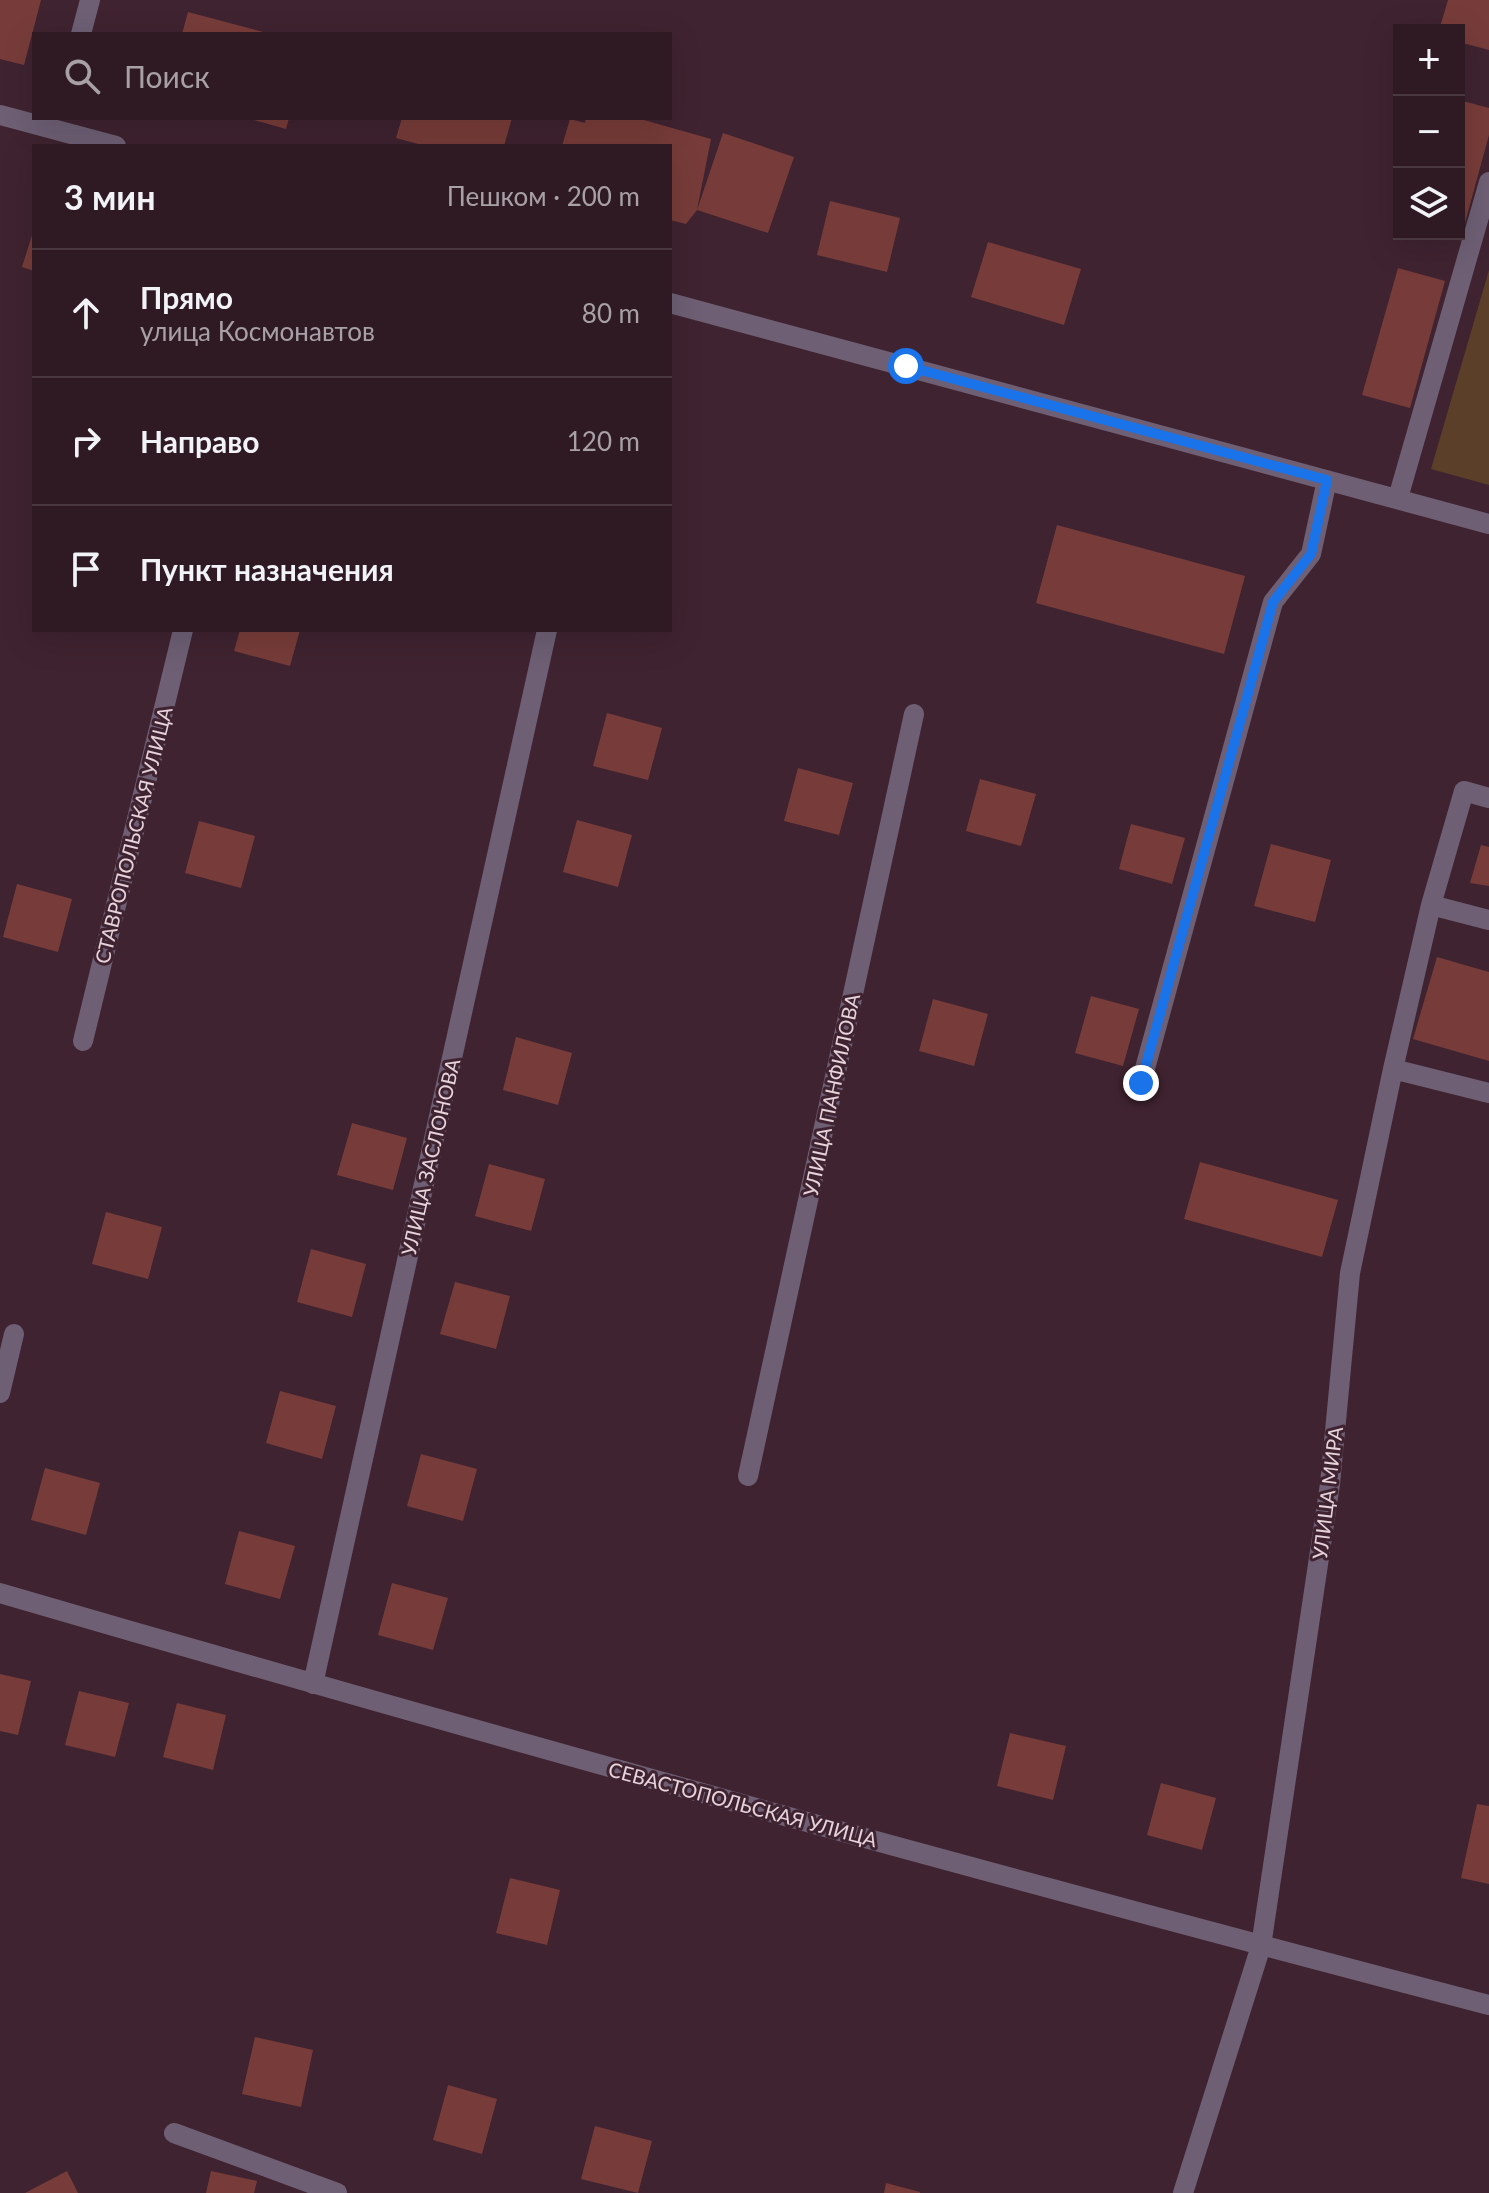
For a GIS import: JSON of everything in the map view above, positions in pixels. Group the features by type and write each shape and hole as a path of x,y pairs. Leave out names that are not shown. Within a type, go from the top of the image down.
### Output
{"street":[{"path":"82,32 90,0"},
{"path":"0,115 32,120"},
{"path":"35,120 56,123 111,144"},
{"path":"1398,498 1489,182"},
{"path":"672,304 1489,524"},
{"path":"1141,1083 1273,602 1311,554 1327,480"},
{"name":"СТАВРОПОЛЬСКАЯ УЛИЦА","path":"83,1041 183,632"},
{"name":"УЛИЦА ЗАСЛОНОВА","path":"313,1684 547,632"},
{"name":"УЛИЦА ПАНФИЛОВА","path":"748,1476 914,714"},
{"name":"УЛИЦА МИРА","path":"1183,2193 1261,1946 1330,1484 1350,1273 1393,1069 1431,905 1464,791 1489,798"},
{"path":"1431,905 1489,920"},
{"path":"1393,1069 1489,1093"},
{"path":"0,1393 14,1334"},
{"name":"СЕВАСТОПОЛЬСКАЯ УЛИЦА","path":"0,1593 313,1684 1261,1946 1489,2005"},
{"path":"174,2133 337,2193"}],"shaded area":[{"path":"1489,270 1489,485 1431,469"}],"building":[{"path":"0,0 41,0 24,65 0,59"},
{"path":"1448,0 1489,0 1489,50 1465,44 1465,24 1441,24"},
{"path":"188,12 263,32 183,32"},
{"path":"1465,102 1489,108 1489,135 1465,223"},
{"path":"254,120 288,120 286,129"},
{"path":"401,120 511,120 505,144 418,144 396,138"},
{"path":"570,120 585,123 586,120 644,120 711,139 697,210 686,224 672,220 672,144 563,144"},
{"path":"723,133 794,157 768,233 697,210"},
{"path":"830,201 900,218 887,272 817,255"},
{"path":"32,235 32,270 22,267"},
{"path":"988,242 1081,269 1064,325 971,297"},
{"path":"1398,268 1445,281 1410,408 1362,395"},
{"path":"1057,525 1245,576 1224,654 1036,603"},
{"path":"239,632 299,632 290,666 234,651"},
{"path":"607,713 662,728 648,780 593,766"},
{"path":"798,768 853,783 839,835 784,821"},
{"path":"980,779 1036,794 1021,846 966,831"},
{"path":"577,820 632,835 618,887 563,872"},
{"path":"199,821 255,836 241,888 185,873"},
{"path":"1131,824 1185,838 1172,884 1119,869"},
{"path":"1271,844 1331,860 1315,922 1254,906"},
{"path":"1481,845 1489,847 1489,886 1470,883"},
{"path":"17,884 72,899 58,952 3,937"},
{"path":"1437,957 1489,972 1489,1061 1413,1039"},
{"path":"1091,996 1139,1009 1123,1066 1075,1053"},
{"path":"933,999 988,1014 974,1066 919,1051"},
{"path":"516,1037 572,1053 558,1105 503,1090"},
{"path":"352,1123 407,1138 393,1190 337,1175"},
{"path":"1200,1162 1338,1200 1322,1257 1184,1219"},
{"path":"489,1164 545,1179 531,1231 475,1216"},
{"path":"106,1212 162,1227 148,1279 92,1264"},
{"path":"311,1249 366,1264 352,1317 297,1302"},
{"path":"455,1282 510,1296 496,1349 440,1334"},
{"path":"280,1391 336,1406 322,1459 266,1443"},
{"path":"421,1454 477,1469 463,1521 407,1506"},
{"path":"45,1468 100,1483 86,1535 31,1520"},
{"path":"239,1531 295,1546 280,1599 225,1584"},
{"path":"392,1583 448,1598 433,1650 378,1635"},
{"path":"0,1674 31,1681 18,1735 0,1731"},
{"path":"79,1691 129,1703 115,1757 65,1745"},
{"path":"177,1703 226,1715 213,1770 163,1757"},
{"path":"1010,1733 1066,1746 1053,1800 997,1786"},
{"path":"1161,1783 1216,1798 1202,1850 1147,1835"},
{"path":"1477,1804 1489,1806 1489,1884 1461,1878"},
{"path":"510,1878 560,1890 547,1945 496,1933"},
{"path":"255,2037 313,2050 301,2107 242,2094"},
{"path":"448,2085 497,2099 482,2154 433,2140"},
{"path":"595,2126 652,2141 638,2193 581,2179"},
{"path":"67,2171 78,2193 25,2193"},
{"path":"211,2171 257,2181 254,2193 206,2193"},
{"path":"886,2183 920,2192 920,2193 884,2193"}],"route":[{"path":"906,366 1327,480 1311,554 1273,602 1141,1083"}]}
